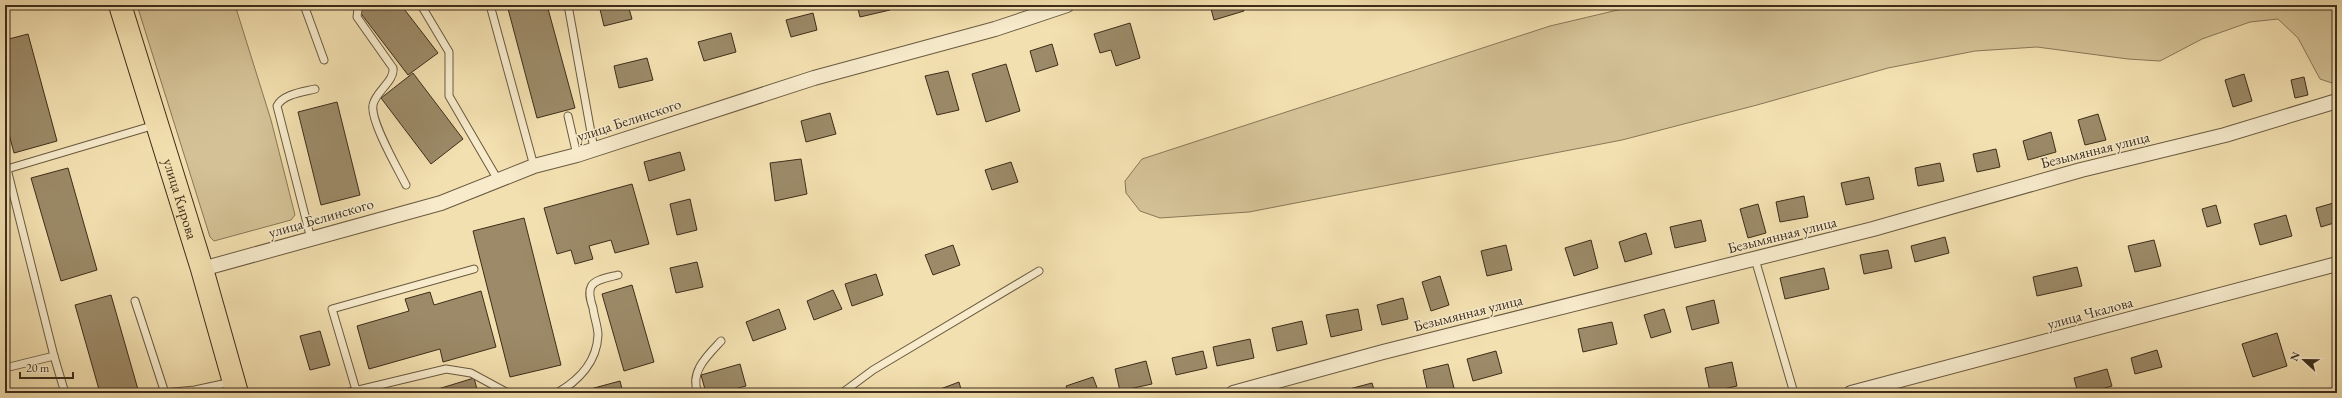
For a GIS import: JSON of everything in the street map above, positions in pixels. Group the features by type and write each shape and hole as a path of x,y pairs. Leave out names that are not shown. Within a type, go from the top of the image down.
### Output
{"main road":[{"name":"улица Кирова","path":"120,5 159,124 235,387"}],"street":[{"name":"улица Белинского","path":"202,269 441,203 534,166 577,155 814,78 995,29 1067,5"},
{"name":"Безымянная улица","path":"1233,393 1420,343 1873,229 2081,170 2225,135 2337,101"},
{"name":"улица Чкалова","path":"1851,393 2337,264"}],"lane":[{"path":"304,5 324,60"},
{"path":"362,5 358,9 357,17 393,68 392,76 375,99 373,112 380,132 406,185"},
{"path":"421,5 449,52 448,96 498,180"},
{"path":"490,5 534,166"},
{"path":"568,5 594,149"},
{"path":"311,239 277,106 279,101 285,98 315,89"},
{"path":"568,116 577,155"},
{"path":"7,169 159,124"},
{"path":"5,161 54,356 66,393"},
{"path":"1755,259 1794,393"},
{"path":"356,390 332,309 474,269"},
{"path":"842,393 873,370 1039,271"},
{"path":"557,393 574,383 589,365 595,350 598,334 590,294 591,287 595,282 618,275"},
{"path":"135,301 164,393 235,387"},
{"path":"698,393 697,376 700,366 721,341"},
{"path":"5,368 54,356"},
{"path":"346,393 446,369 471,373 508,393"}],"shaded area":[{"path":"137,5 235,5 271,120 295,215 291,220 214,241 210,237"},
{"path":"1639,5 2337,5 2337,82 2332,83 2320,79 2298,38 2278,19 2250,22 2202,39 2160,61 2128,59 2037,47 1975,51 1888,68 1757,105 1622,140 1249,212 1160,218 1140,211 1126,193 1125,181 1142,159 1550,26"}],"building":[{"path":"367,5 401,5 438,53 408,75 359,11"},
{"path":"507,5 547,5 575,108 537,118"},
{"path":"599,5 628,5 632,19 604,26"},
{"path":"857,5 889,5 890,10 860,17"},
{"path":"1210,5 1242,5 1244,11 1214,20"},
{"path":"813,13 817,30 791,37 786,20"},
{"path":"1130,23 1140,58 1116,66 1111,50 1100,53 1094,34"},
{"path":"731,33 736,52 704,61 698,42"},
{"path":"28,34 57,141 14,153 5,119 5,40"},
{"path":"1052,44 1058,65 1036,72 1030,51"},
{"path":"647,58 653,80 619,88 614,66"},
{"path":"1006,64 1020,111 986,122 972,74"},
{"path":"948,71 959,110 937,115 925,76"},
{"path":"413,73 463,139 431,164 381,98"},
{"path":"2244,74 2252,101 2233,107 2225,80"},
{"path":"2304,77 2308,95 2295,98 2291,80"},
{"path":"337,102 360,195 321,205 298,112"},
{"path":"830,113 836,134 806,142 801,121"},
{"path":"2098,114 2106,140 2085,145 2078,120"},
{"path":"2051,132 2056,152 2028,160 2023,141"},
{"path":"1996,149 2000,167 1977,172 1973,154"},
{"path":"680,152 685,170 649,181 644,162"},
{"path":"801,159 807,194 775,201 770,163"},
{"path":"1011,162 1018,182 992,190 985,170"},
{"path":"1940,163 1944,181 1918,186 1915,168"},
{"path":"68,168 97,270 61,281 31,178"},
{"path":"1869,177 1874,199 1846,205 1841,183"},
{"path":"632,184 649,244 615,253 611,240 589,246 593,259 575,264 571,250 557,254 544,208"},
{"path":"1804,196 1808,217 1780,222 1776,202"},
{"path":"690,199 697,230 677,235 670,204"},
{"path":"2337,202 2337,222 2321,227 2316,208"},
{"path":"1758,204 1766,233 1748,238 1740,209"},
{"path":"2216,205 2221,223 2207,227 2202,209"},
{"path":"2286,215 2292,236 2260,245 2254,224"},
{"path":"524,218 561,365 510,377 473,231"},
{"path":"1701,220 1706,241 1675,248 1670,227"},
{"path":"1646,233 1652,254 1625,262 1619,242"},
{"path":"1945,237 1949,253 1915,262 1911,246"},
{"path":"1591,240 1598,268 1574,276 1565,248"},
{"path":"2154,240 2161,266 2135,272 2128,246"},
{"path":"953,245 960,265 933,275 925,255"},
{"path":"1506,245 1512,270 1487,276 1481,251"},
{"path":"1888,250 1892,268 1864,274 1860,255"},
{"path":"697,262 703,287 676,293 670,268"},
{"path":"2077,267 2082,286 2037,296 2033,277"},
{"path":"1824,268 1829,289 1785,299 1780,278"},
{"path":"876,274 883,295 852,306 845,284"},
{"path":"1440,276 1449,305 1431,311 1422,282"},
{"path":"632,285 654,362 624,371 602,294"},
{"path":"833,290 842,309 814,320 807,301"},
{"path":"481,291 496,347 443,362 440,349 369,369 357,326 409,311 405,299 430,292 434,305"},
{"path":"111,295 139,393 100,393 75,305"},
{"path":"1403,298 1408,319 1382,325 1377,305"},
{"path":"1714,300 1719,323 1692,330 1686,307"},
{"path":"779,309 786,329 753,341 746,322"},
{"path":"1358,309 1362,330 1331,337 1326,315"},
{"path":"1664,309 1671,332 1651,338 1644,315"},
{"path":"1302,321 1307,344 1277,351 1272,328"},
{"path":"1612,322 1617,344 1583,352 1578,329"},
{"path":"320,331 330,365 310,370 300,336"},
{"path":"2277,333 2287,366 2253,377 2242,344"},
{"path":"1250,339 1254,358 1217,366 1213,347"},
{"path":"2157,350 2162,367 2135,374 2131,358"},
{"path":"1203,351 1207,368 1176,375 1172,358"},
{"path":"1496,351 1502,373 1473,381 1467,359"},
{"path":"1146,361 1152,384 1120,391 1115,369"},
{"path":"1732,362 1737,386 1710,392 1705,368"},
{"path":"740,364 746,386 719,393 706,393 701,375"},
{"path":"1448,364 1454,388 1428,393 1423,370"},
{"path":"2107,369 2112,386 2088,393 2078,393 2074,378"},
{"path":"1093,377 1099,393 1069,393 1066,386"},
{"path":"474,378 478,393 425,393"},
{"path":"620,381 623,393 583,393 583,391"},
{"path":"959,382 962,393 936,393 935,391"},
{"path":"1372,383 1375,393 1354,393 1353,388"},
{"path":"1353,388 1354,393 1338,393"}]}
